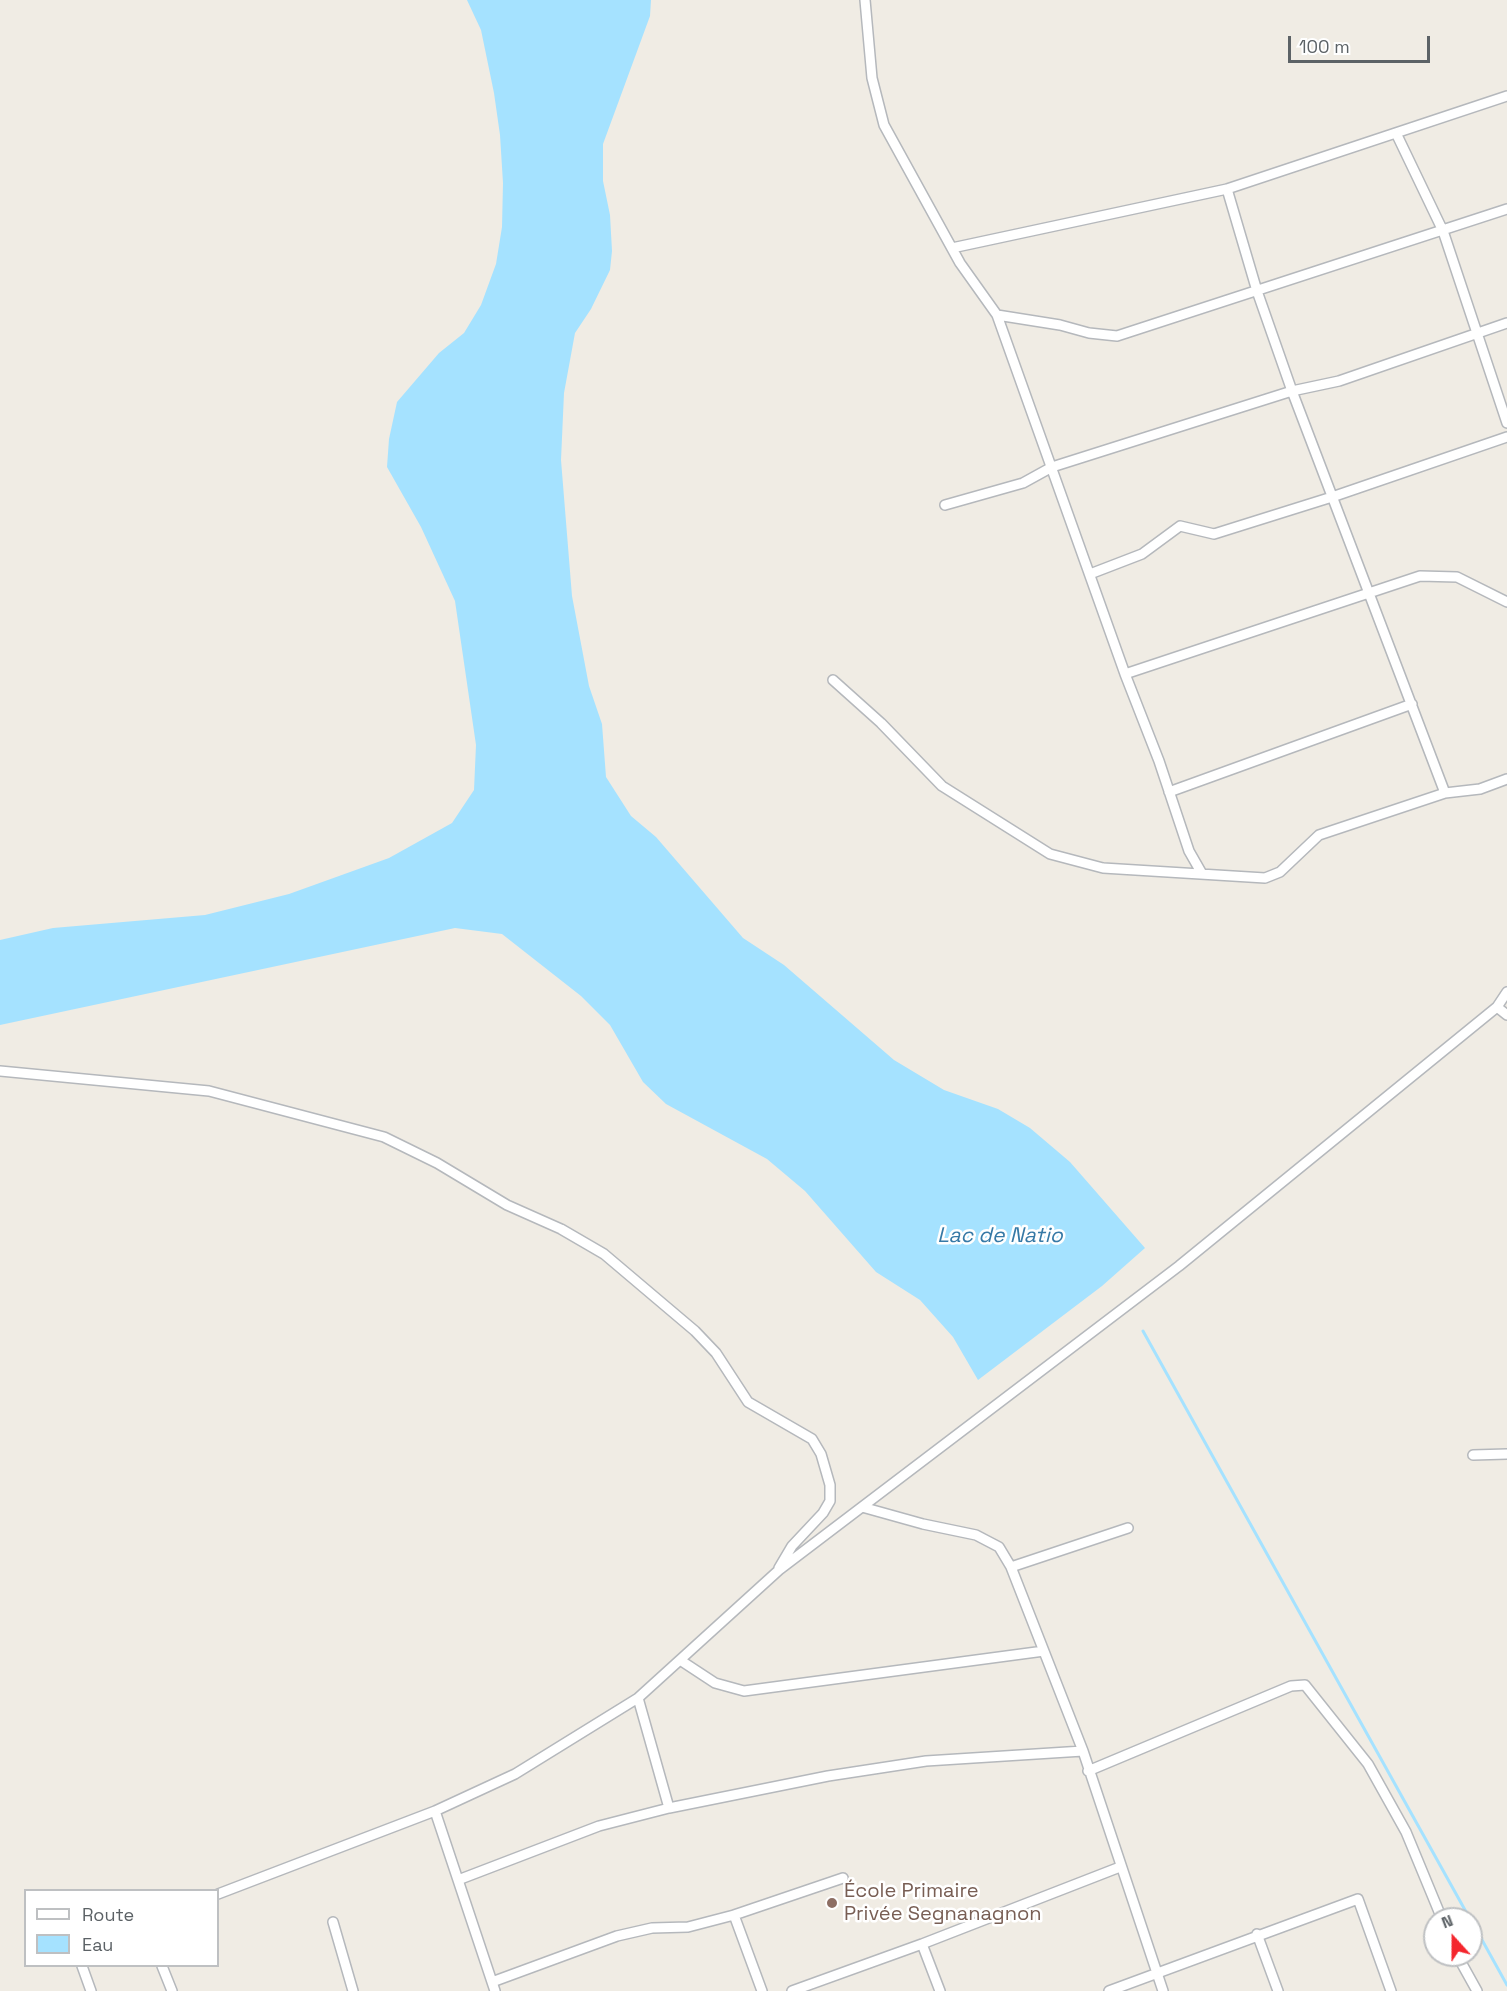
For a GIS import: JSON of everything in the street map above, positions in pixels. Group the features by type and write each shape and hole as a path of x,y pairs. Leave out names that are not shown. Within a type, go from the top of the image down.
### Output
{"street":[{"path":"865,0 872,78 884,125 952,248 996,315 1189,851 1201,872"},
{"path":"952,248 1227,189 1507,96"},
{"path":"1396,133 1443,231 1507,423"},
{"path":"1227,189 1257,291 1292,391 1445,793"},
{"path":"996,315 1060,324 1089,333 1117,336 1507,210"},
{"path":"945,505 1023,483 1052,467 1292,391 1339,381 1507,323"},
{"path":"1090,574 1142,554 1180,526 1214,534 1332,497 1507,437"},
{"path":"1125,674 1369,591 1420,576 1457,577 1507,602"},
{"path":"833,680 881,723 942,786 1050,854 1103,868 1140,872 1201,872 1265,878 1280,872 1319,835 1445,793 1480,789 1507,779"},
{"path":"1169,792 1412,704"},
{"path":"219,1894 435,1811 515,1774 638,1698 779,1570 1179,1266 1497,1007 1507,993"},
{"path":"1497,1007 1507,1015"},
{"path":"0,1071 209,1091 384,1137 437,1163 507,1205 561,1229 604,1254 702,1338 716,1353 748,1402 812,1439 821,1454 830,1485 830,1501 823,1514 792,1546 779,1570"},
{"path":"1473,1455 1507,1454"},
{"path":"862,1507 923,1524 976,1535 999,1547 1011,1567 1083,1751 1163,1991"},
{"path":"1011,1567 1128,1528"},
{"path":"680,1660 715,1683 744,1691 1044,1651"},
{"path":"1088,1771 1291,1686 1305,1685 1368,1764 1406,1832 1437,1907"},
{"path":"638,1698 669,1808"},
{"path":"458,1880 599,1826 669,1808 828,1776 926,1761 1083,1751"},
{"path":"435,1811 494,1987 617,1936 652,1928 688,1927 734,1915 843,1878"},
{"path":"792,1991 922,1944 1120,1867"},
{"path":"1109,1991 1358,1899 1391,1991"},
{"path":"734,1915 762,1991"},
{"path":"333,1922 353,1991"},
{"path":"1257,1935 1278,1991"},
{"path":"922,1944 940,1991"},
{"path":"83,1967 91,1991"},
{"path":"163,1967 172,1991"},
{"path":"1465,1967 1478,1991"}],"water":[{"name":"Lac de Natio","path":"467,0 651,0 650,16 603,144 603,181 610,215 612,251 610,270 591,309 575,333 564,393 561,460 572,596 589,686 602,724 606,777 631,816 656,837 743,938 784,965 894,1060 944,1090 998,1109 1030,1128 1070,1162 1145,1248 1102,1286 978,1380 953,1337 920,1300 876,1272 805,1191 767,1159 666,1104 643,1082 610,1025 581,996 502,934 455,928 0,1025 0,940 53,928 205,915 289,894 389,858 452,823 474,790 476,745 455,601 421,527 387,467 389,439 397,402 439,353 464,333 481,305 496,264 502,227 503,183 500,135 481,30"}],"waterway":[{"path":"1143,1331 1463,1907"},
{"path":"1483,1942 1507,1985"}],"place":[{"name":"École Primaire Privée Segnanagnon","path":"832,1903"}]}
